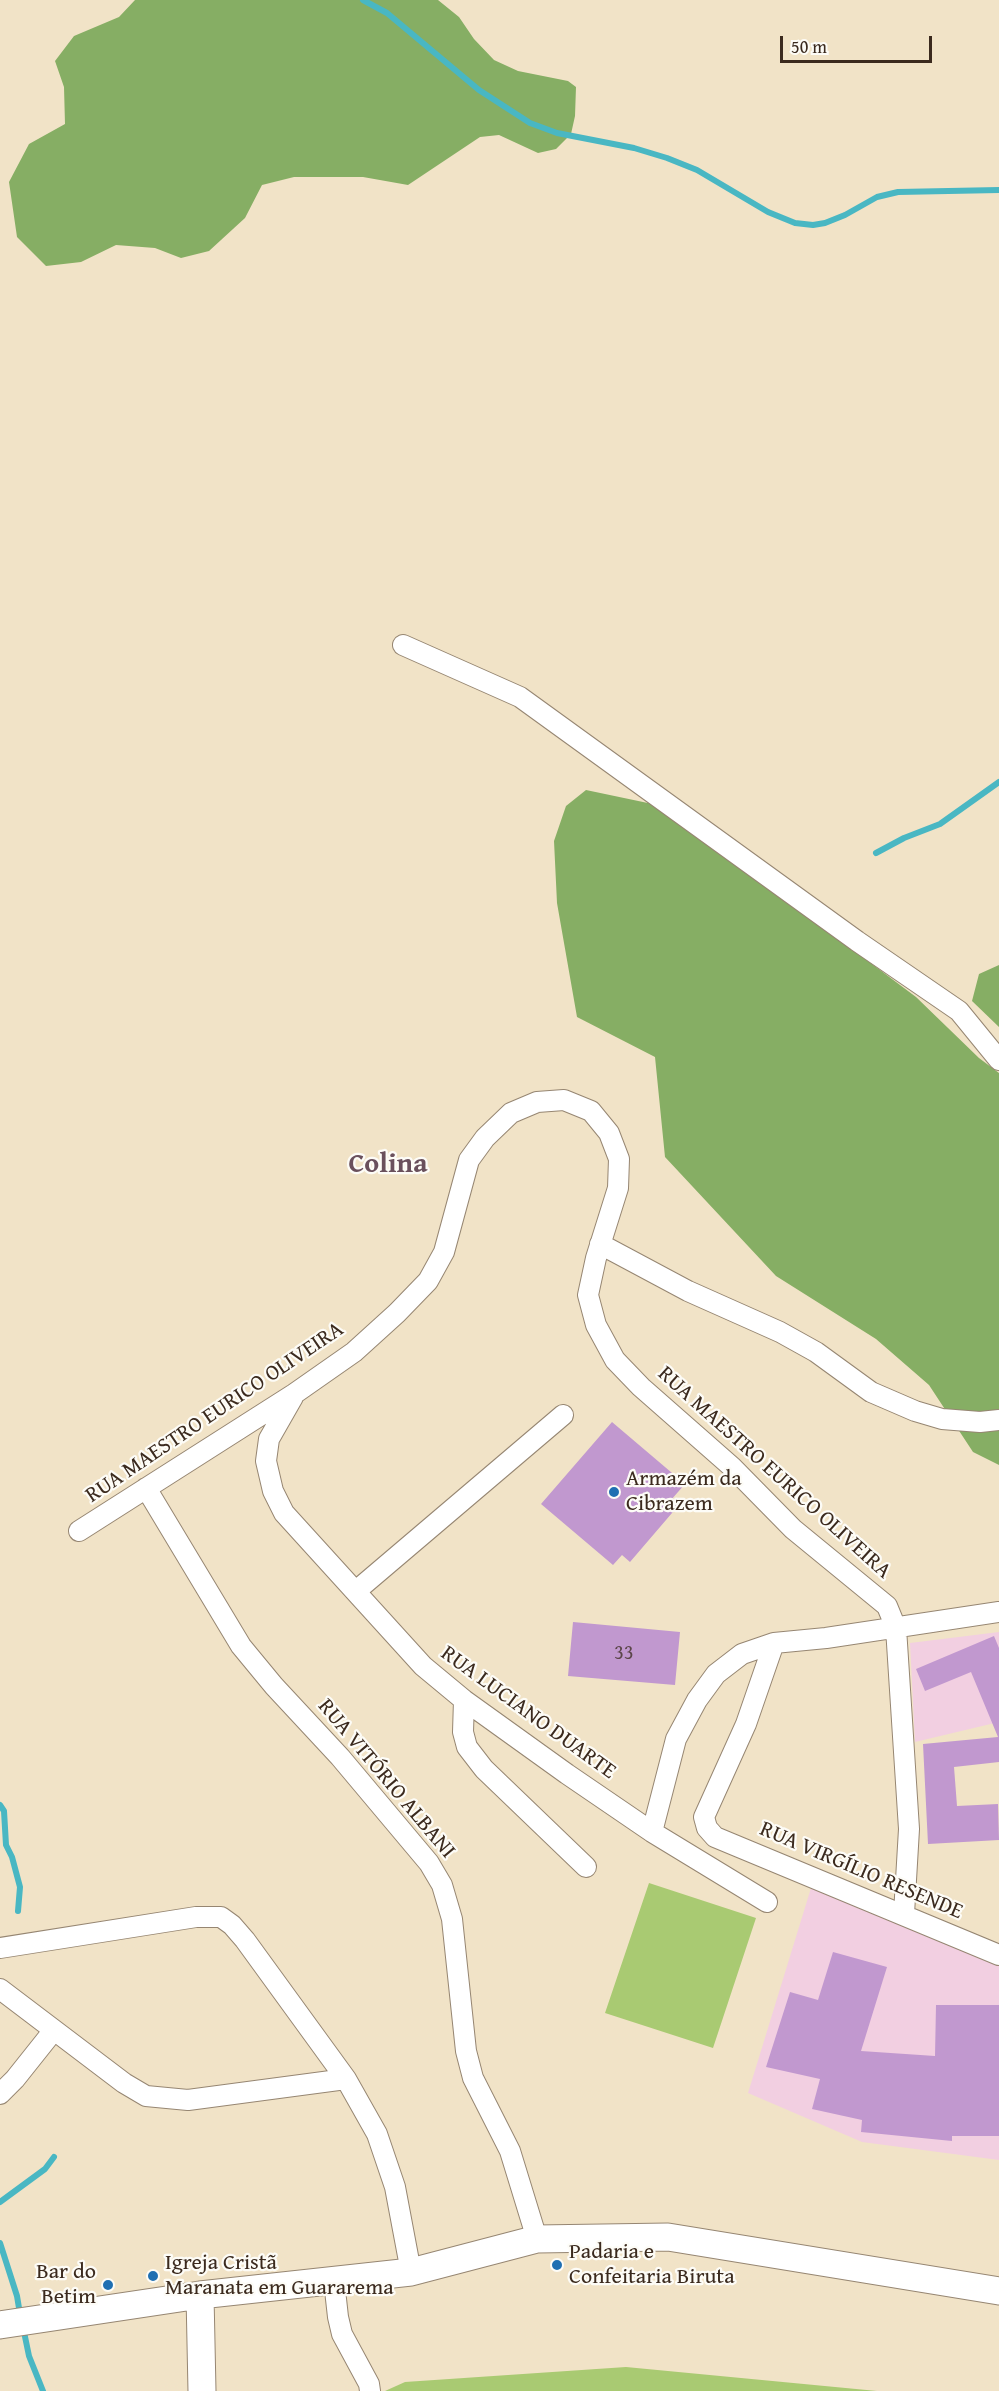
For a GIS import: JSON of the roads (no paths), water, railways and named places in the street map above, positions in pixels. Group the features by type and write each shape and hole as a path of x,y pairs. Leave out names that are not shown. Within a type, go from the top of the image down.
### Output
{"street":[{"path":"404,645 520,697 959,1011 999,1060"},
{"name":"RUA MAESTRO EURICO OLIVEIRA","path":"79,1531 294,1394 354,1352 428,1281 444,1252 469,1160 484,1138 511,1113 537,1102 564,1100 591,1111 609,1133 619,1159 618,1188 600,1245 588,1295 596,1325 615,1360 641,1387 732,1467 793,1529 887,1606 896,1628"},
{"path":"600,1245 687,1291 780,1332 816,1352 871,1392 915,1412 942,1419 980,1422 999,1420"},
{"name":"RUA LUCIANO DUARTE","path":"294,1394 269,1439 266,1461 273,1491 284,1513 423,1666 464,1700 652,1832 767,1902"},
{"path":"356,1591 563,1415"},
{"name":"RUA VITÓRIO ALBANI","path":"146,1488 241,1646 274,1686 340,1757 429,1863 441,1885 452,1919 466,2051 473,2078 510,2151 537,2239"},
{"path":"652,1832 676,1739 697,1700 716,1674 742,1654 774,1643 999,1612"},
{"path":"896,1628 909,1829 904,1914"},
{"name":"RUA VIRGÍLIO RESENDE","path":"774,1643 746,1724 704,1817 707,1828 715,1837 999,1955"},
{"path":"464,1700 463,1732 467,1747 484,1769 586,1867"},
{"path":"1,1948 196,1917 221,1917 232,1925 346,2079 377,2134 395,2187 411,2272"},
{"path":"0,1989 124,2083 146,2096 188,2100 346,2079"},
{"path":"0,2094 54,2030"},
{"path":"2,2324 200,2295 411,2272 537,2239 668,2237 999,2291"},
{"path":"334,2281 342,2334 369,2384 370,2391"},
{"path":"200,2295 202,2391"}],"waterway":[{"path":"363,0 387,13 479,90 530,123 557,133 634,148 667,158 697,170 768,212 795,223 813,225 825,223 877,197 898,192 999,190"},
{"path":"876,853 904,838 940,824 999,782"},
{"path":"0,1805 4,1811 6,1845 12,1857 20,1887 18,1911"},
{"path":"0,2202 45,2169 54,2157"},
{"path":"0,2243 17,2296 20,2314"},
{"path":"23,2327 29,2356 43,2391"}],"place":[{"name":"Armazém da Cibrazem","path":"614,1492"},
{"name":"Padaria e Confeitaria Biruta","path":"557,2265"},
{"name":"Igreja Cristã Maranata em Guararema","path":"153,2276"},
{"name":"Bar do Betim","path":"108,2285"}],"district":[{"name":"Colina","path":"388,1165"}]}
